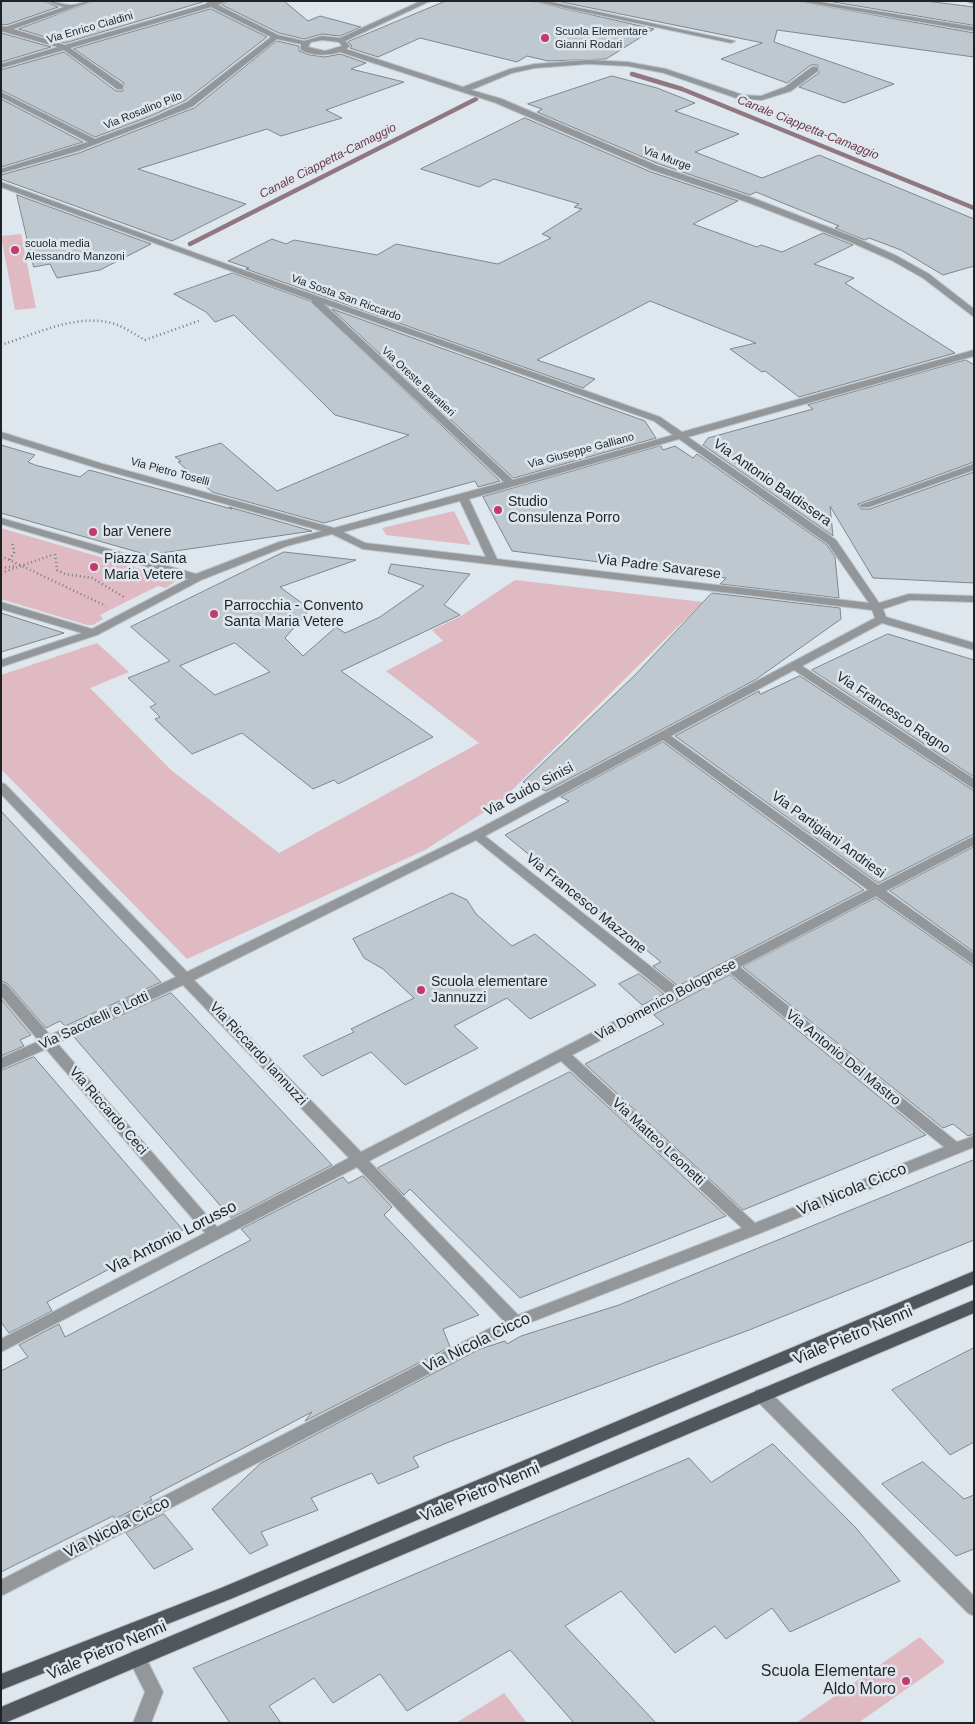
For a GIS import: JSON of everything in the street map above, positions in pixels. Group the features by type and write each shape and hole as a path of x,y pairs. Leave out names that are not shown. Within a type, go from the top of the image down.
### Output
{"main road":[{"name":"Viale Pietro Nenni","path":"1,1682 226,1593 974,1277"},
{"name":"Viale Pietro Nenni","path":"1,1716 974,1306"}],"street":[{"path":"48,1 71,7"},
{"path":"3,29 89,1"},
{"path":"203,1 214,3 276,37 305,43 322,38 342,40 427,1"},
{"name":"Via Enrico Cialdini","path":"1,66 224,1"},
{"path":"536,1 731,41"},
{"path":"801,1 974,29"},
{"path":"970,1 974,2"},
{"path":"3,29 64,47 120,87"},
{"name":"Via Rosalino Pilo","path":"1,171 30,164 95,142 163,117 190,104 276,37"},
{"path":"305,43 304,48 313,52 340,50 346,46 342,40"},
{"name":"Via Murge","path":"340,50 499,101 655,168 750,200 894,258 926,276 974,314"},
{"path":"466,91 510,71 535,66 588,62 628,64 656,69 742,97 762,98 788,89 815,69"},
{"path":"1,94 95,142"},
{"name":"Via Sosta San Riccardo","path":"1,184 310,297 657,419 680,436"},
{"name":"Via Oreste Baratieri","path":"310,297 511,483"},
{"name":"Via Giuseppe Galliano","path":"197,578 283,544 463,497 974,353"},
{"name":"Via Pietro Toselli","path":"1,435 100,466 334,531"},
{"name":"Via Antonio Baldissera","path":"680,436 832,542 877,607"},
{"path":"865,505 974,467"},
{"path":"463,497 494,563"},
{"path":"1,521 197,578"},
{"name":"Via Padre Savarese","path":"334,531 363,546 877,607"},
{"path":"1,664 93,633 197,578"},
{"path":"974,599 909,597 877,607 881,620 974,647"},
{"path":"1,605 93,633"},
{"name":"Via Guido Sinisi","path":"186,978 477,836 881,620"},
{"name":"Via Francesco Ragno","path":"795,666 974,785"},
{"name":"Via Partigiani Andriesi","path":"664,736 879,890 974,961"},
{"name":"Via Riccardo Iannuzzi","path":"1,787 515,1322"},
{"name":"Via Francesco Mazzone","path":"477,836 677,995"},
{"name":"Via Domenico Bolognese","path":"359,1161 974,840"},
{"name":"Via Antonio Del Mastro","path":"731,967 955,1148"},
{"name":"Via Sacotelli e Lotti","path":"1,1064 186,978"},
{"name":"Via Riccardo Ceci","path":"1,987 215,1235"},
{"name":"Via Matteo Leonetti","path":"563,1054 753,1230"},
{"name":"Via Nicola Cicco","path":"1,1589 515,1322 753,1230 974,1141"},
{"name":"Via Antonio Lorusso","path":"1,1346 359,1161"},
{"path":"762,1395 974,1608"},
{"path":"137,1658 154,1692 142,1723"}],"path":[{"path":"1,345 74,323 99,321 117,324 145,340 201,320"},
{"path":"10,560 14,557 13,538"},
{"path":"1,573 61,552"},
{"path":"55,554 57,570 65,574 92,578 125,598 117,603"},
{"path":"1,556 108,607 102,610"},
{"path":"1,568 22,566"}],"shaded area":[{"path":"21,234 36,308 15,310 1,236"},
{"path":"454,511 471,545 386,535 382,528"},
{"path":"1,528 177,580 166,588 158,586 100,615 103,619 93,625 87,625 1,599"},
{"path":"515,580 703,602 500,802 425,850 187,959 1,769 1,675 97,643 129,672 90,688 171,770 279,853 479,743 386,671 443,641 432,630 461,616"},
{"path":"920,1637 945,1662 858,1723 796,1723"},
{"path":"504,1693 527,1723 456,1723"}],"building":[{"path":"1,1 43,1 58,7 6,25 1,24"},
{"path":"94,1 206,1 65,43 19,29"},
{"path":"229,1 284,1 308,21 320,16 361,27 340,36 322,34 304,39 279,33 222,5"},
{"name":"Scuola Elementare Gianni Rodari","path":"446,1 531,1 654,29 606,59 548,61 527,56 517,62 420,38 378,57 350,48 352,46 348,42"},
{"path":"557,1 796,1 974,33 974,57 777,30 774,42 894,84 844,103 799,87 819,73 818,65 811,65 787,83 721,59 762,43"},
{"path":"828,1 926,1 974,7 974,25"},
{"path":"211,9 267,37 186,100 151,116 95,137 1,90 1,70 64,52 116,91 123,91 124,83 74,49"},
{"path":"1,33 51,47 1,62"},
{"path":"277,41 299,46 299,51 310,55 325,57 340,54 366,63 351,69 404,82 326,110 342,118 281,136 267,129 138,169 246,204 172,241 1,179 1,175 79,153 194,108"},
{"path":"612,76 657,88 695,103 675,111 739,134 695,152 762,178 819,155 974,219 974,266 943,275 901,250 869,238 865,240 835,228 839,226 756,192 750,195 659,164 537,112 542,109 528,104"},
{"path":"1,99 83,142 1,167"},
{"path":"525,118 651,172 738,201 693,224 757,247 761,245 782,252 823,233 853,245 814,264 854,278 845,283 955,353 799,397 765,371 762,372 730,349 756,343 650,301 537,360 595,379 583,388 228,261 272,239 286,244 294,240 377,255 396,244 498,264 551,238 542,234 582,209 574,207 579,204 494,179 479,187 421,169"},
{"path":"17,195 151,244 100,270 57,278 50,264 34,267"},
{"path":"233,273 310,301 500,481 478,487 475,481 324,523 212,492 178,462 181,461 175,457 221,443 277,491 409,435 335,415 234,315 215,322 206,312 174,294"},
{"path":"332,309 645,421 656,438 514,478"},
{"path":"966,360 974,365 974,462 858,504 861,509 870,509 974,472 974,583 873,578 830,506 833,536 703,445 708,438 813,409 808,405"},
{"path":"1,445 35,455 28,462 35,465 80,477 89,470 312,531 148,555 1,513"},
{"path":"661,446 663,450 675,446 693,458 697,454 827,545 835,557 839,598 720,584 726,578 512,551 483,497"},
{"path":"284,552 356,560 280,587 310,609 285,638 303,656 336,627 345,633 380,617 424,586 388,573 391,564 470,574 444,605 460,615 341,671 433,737 338,784 334,780 313,789 242,733 192,754 155,719 160,717 150,707 156,704 128,678 170,661 131,627","holes":["235,643 270,672 215,695 180,666"]},
{"path":"712,593 840,608 841,619 755,680 546,791 523,782 636,674"},
{"path":"1,613 64,633 1,652"},
{"path":"888,634 974,660 974,777 812,670"},
{"path":"800,676 974,791 974,834 878,883 675,736 759,691 760,694"},
{"path":"663,742 864,890 678,986 653,966 661,962 505,835 569,801 561,797"},
{"path":"1,811 161,982 65,1026 60,1021 46,1028 7,983 1,981"},
{"path":"974,847 974,952 890,891"},
{"path":"452,893 467,900 476,914 512,946 535,934 596,985 530,1019 507,998 454,1026 478,1048 405,1085 371,1052 322,1076 303,1056 354,1032 351,1029 414,998 383,969 364,958 353,939"},
{"path":"876,898 974,967 974,1134 968,1136 953,1124 943,1128 743,967"},
{"path":"639,974 664,994 642,1005 619,984"},
{"path":"730,975 926,1135 743,1210 585,1064 664,1024 654,1015"},
{"path":"171,993 332,1165 231,1218 74,1037"},
{"path":"1,999 31,1035 20,1040 24,1046 1,1056"},
{"path":"34,1057 183,1230 47,1302 52,1311 9,1333 1,1322 1,1071"},
{"path":"570,1072 726,1216 520,1298 410,1189 404,1195 378,1168"},
{"path":"974,1160 974,1240 749,1330 449,1442 413,1457 419,1467 378,1484 372,1473 311,1498 318,1510 261,1532 268,1545 250,1554 212,1509 261,1463 480,1349 505,1341 507,1344 521,1336 619,1305"},
{"path":"363,1176 392,1207 384,1215 479,1315 443,1329 450,1347 305,1421 312,1412 150,1497 152,1500 115,1519 113,1516 1,1572 1,1371 28,1357 19,1345 59,1324 65,1337 251,1240 241,1229 343,1177 348,1183"},
{"path":"974,1348 974,1442 950,1455 892,1390"},
{"path":"773,1444 856,1528 900,1581 790,1632 772,1608 726,1639 715,1626 675,1653 621,1591 565,1626 656,1723 574,1723 510,1650 407,1711 380,1674 333,1703 314,1678 269,1706 281,1723 230,1723 193,1668 689,1458 711,1482"},
{"path":"923,1462 964,1499 974,1495 974,1549 956,1556 882,1484"},
{"path":"164,1514 193,1549 154,1569 126,1533"}],"waterway":[{"name":"Canale Ciappetta-Camaggio","path":"632,74 682,89 974,208"},
{"name":"Canale Ciappetta-Camaggio","path":"190,244 476,99"}],"place":[{"name":"Scuola Elementare Gianni Rodari","path":"545,38"},
{"name":"scuola media Alessandro Manzoni","path":"15,250"},
{"name":"Studio Consulenza Porro","path":"498,510"},
{"name":"bar Venere","path":"93,532"},
{"name":"Piazza Santa Maria Vetere","path":"94,567"},
{"name":"Parrocchia - Convento Santa Maria Vetere","path":"214,614"},
{"name":"Scuola elementare Jannuzzi","path":"421,990"},
{"name":"Scuola Elementare Aldo Moro","path":"906,1681"}]}
